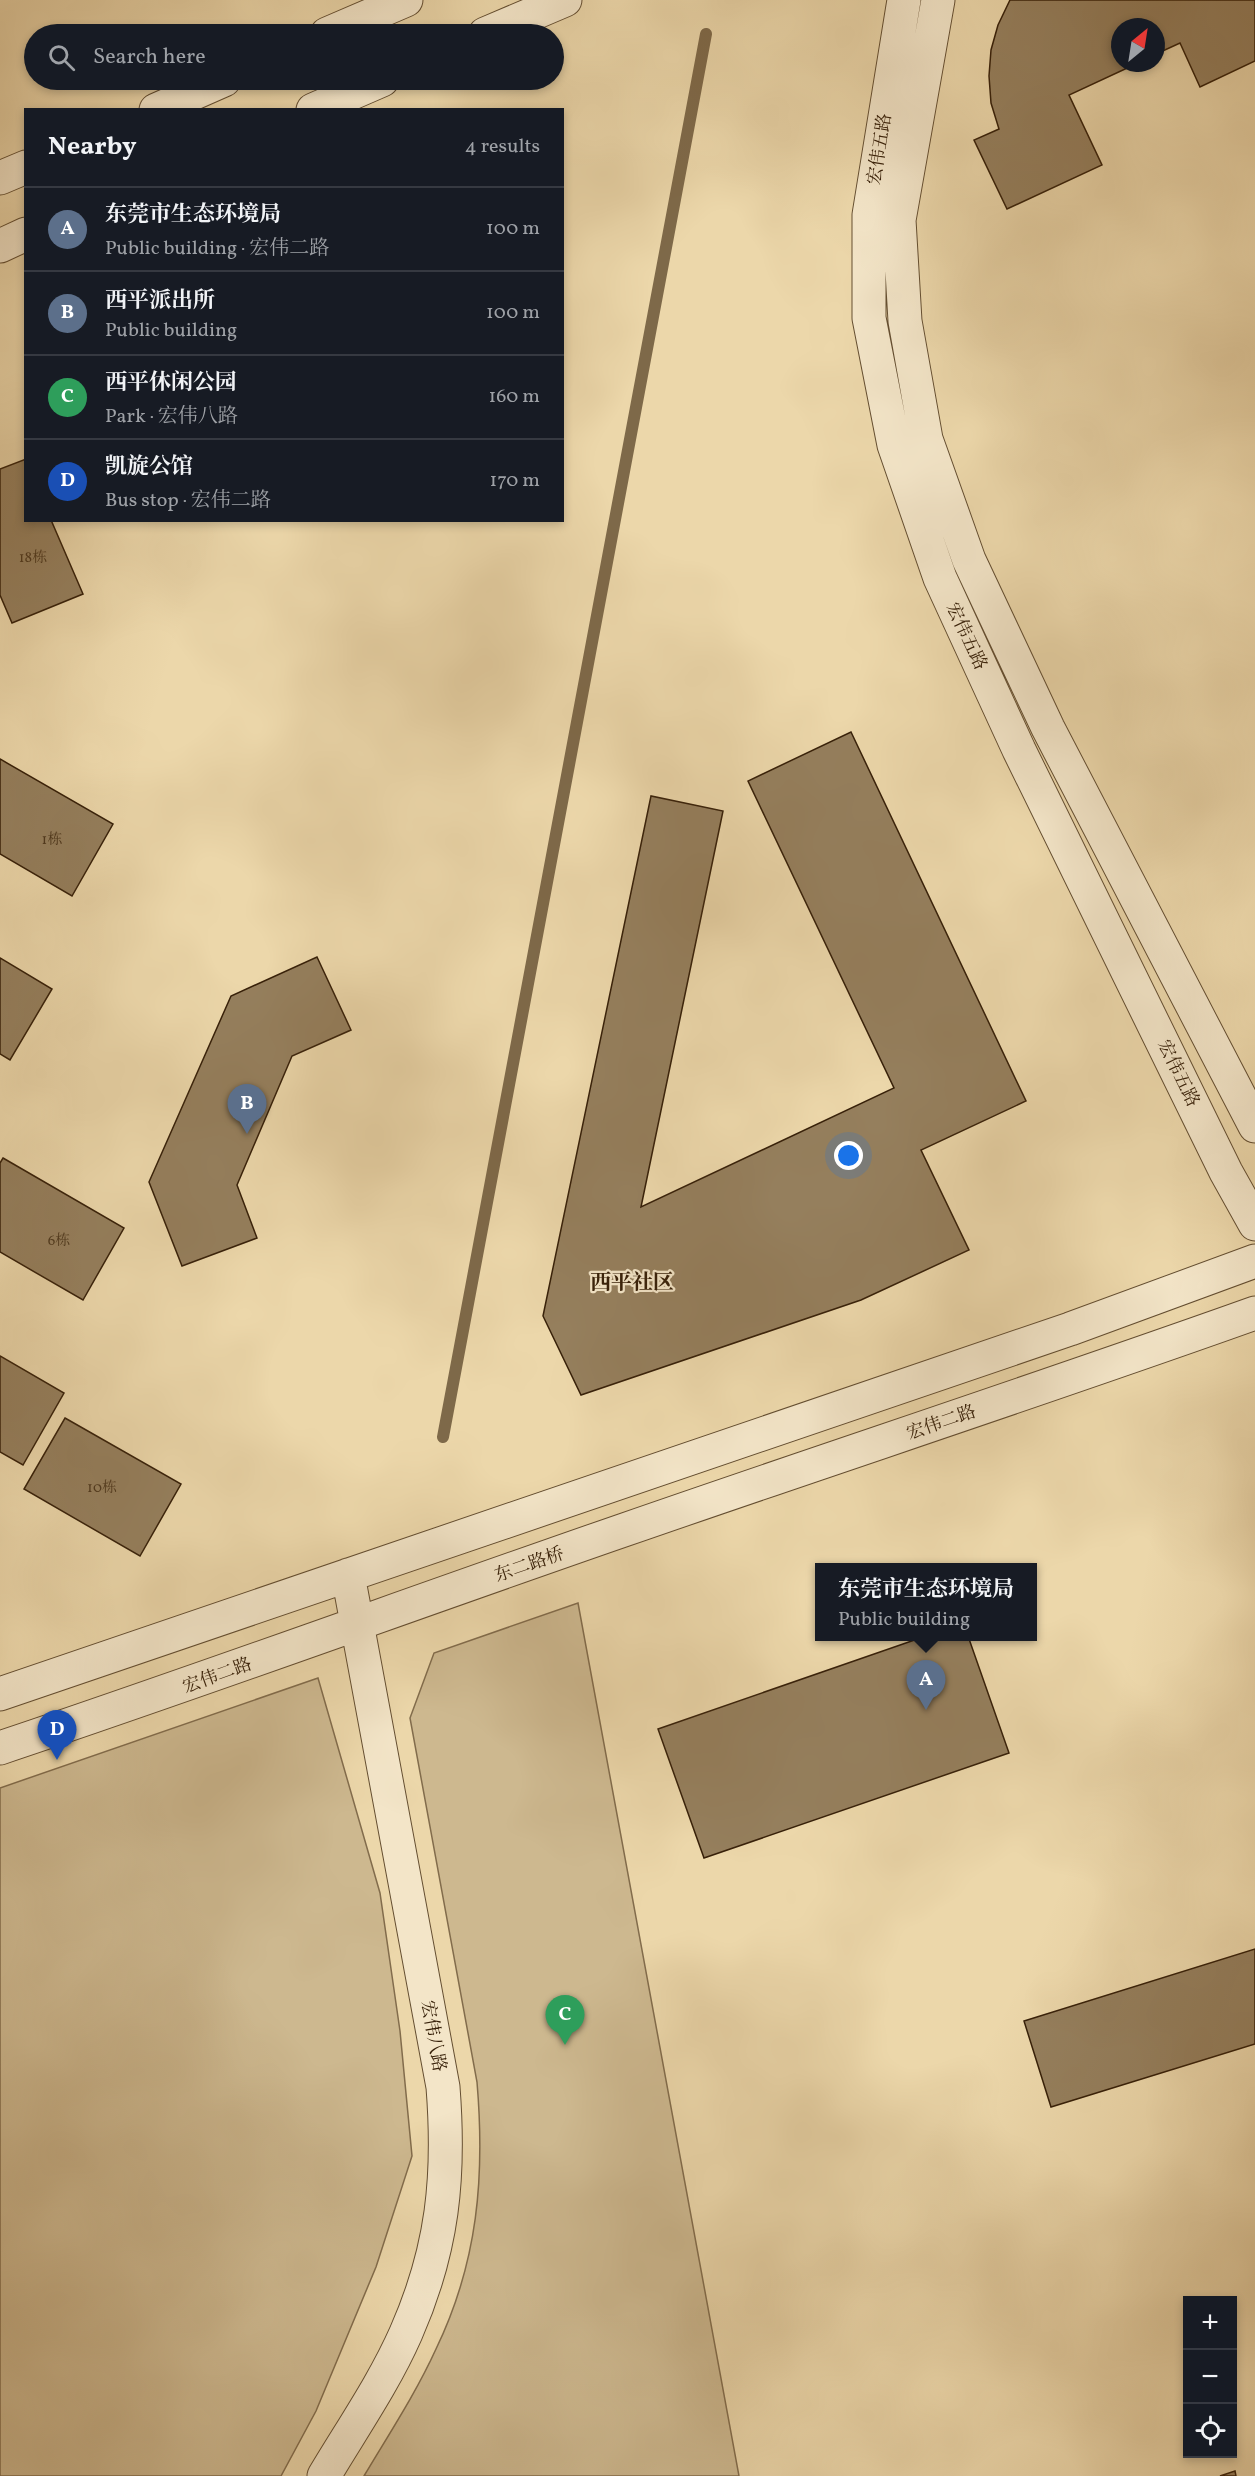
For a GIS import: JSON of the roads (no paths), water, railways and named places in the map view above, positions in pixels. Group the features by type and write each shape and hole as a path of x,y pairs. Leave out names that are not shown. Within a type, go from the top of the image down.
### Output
{"street":[{"path":"350,24 406,0"},
{"name":"宏伟五路","path":"904,0 869,215 869,318 894,445 940,578 1019,750 1226,1172 1255,1224"},
{"name":"宏伟五路","path":"938,0 899,220 905,321 926,439 969,561 1048,728 1255,1125"},
{"path":"509,24 551,6"},
{"path":"161,108 201,90"},
{"path":"318,108 359,90"},
{"path":"0,178 24,168"},
{"path":"0,246 24,235"},
{"path":"0,1694 1070,1329 1255,1261"},
{"name":"宏伟二路","path":"626,1530 1255,1313"},
{"name":"东二路桥","path":"432,1597 626,1530"},
{"name":"宏伟八路","path":"324,2476 405,2334 424,2287 435,2248 445,2187 447,2137 443,2086 348,1575"},
{"name":"宏伟二路","path":"0,1748 164,1694 432,1597"}],"waterway":[{"path":"443,1437 706,34"}],"place":[{"name":"西平派出所","path":"247,1134"},
{"name":"东莞市生态环境局","path":"926,1710"},
{"name":"凯旋公馆","path":"57,1760"},
{"name":"西平休闲公园","path":"565,2045"}],"district":[{"name":"西平社区","path":"632,1282"}]}
